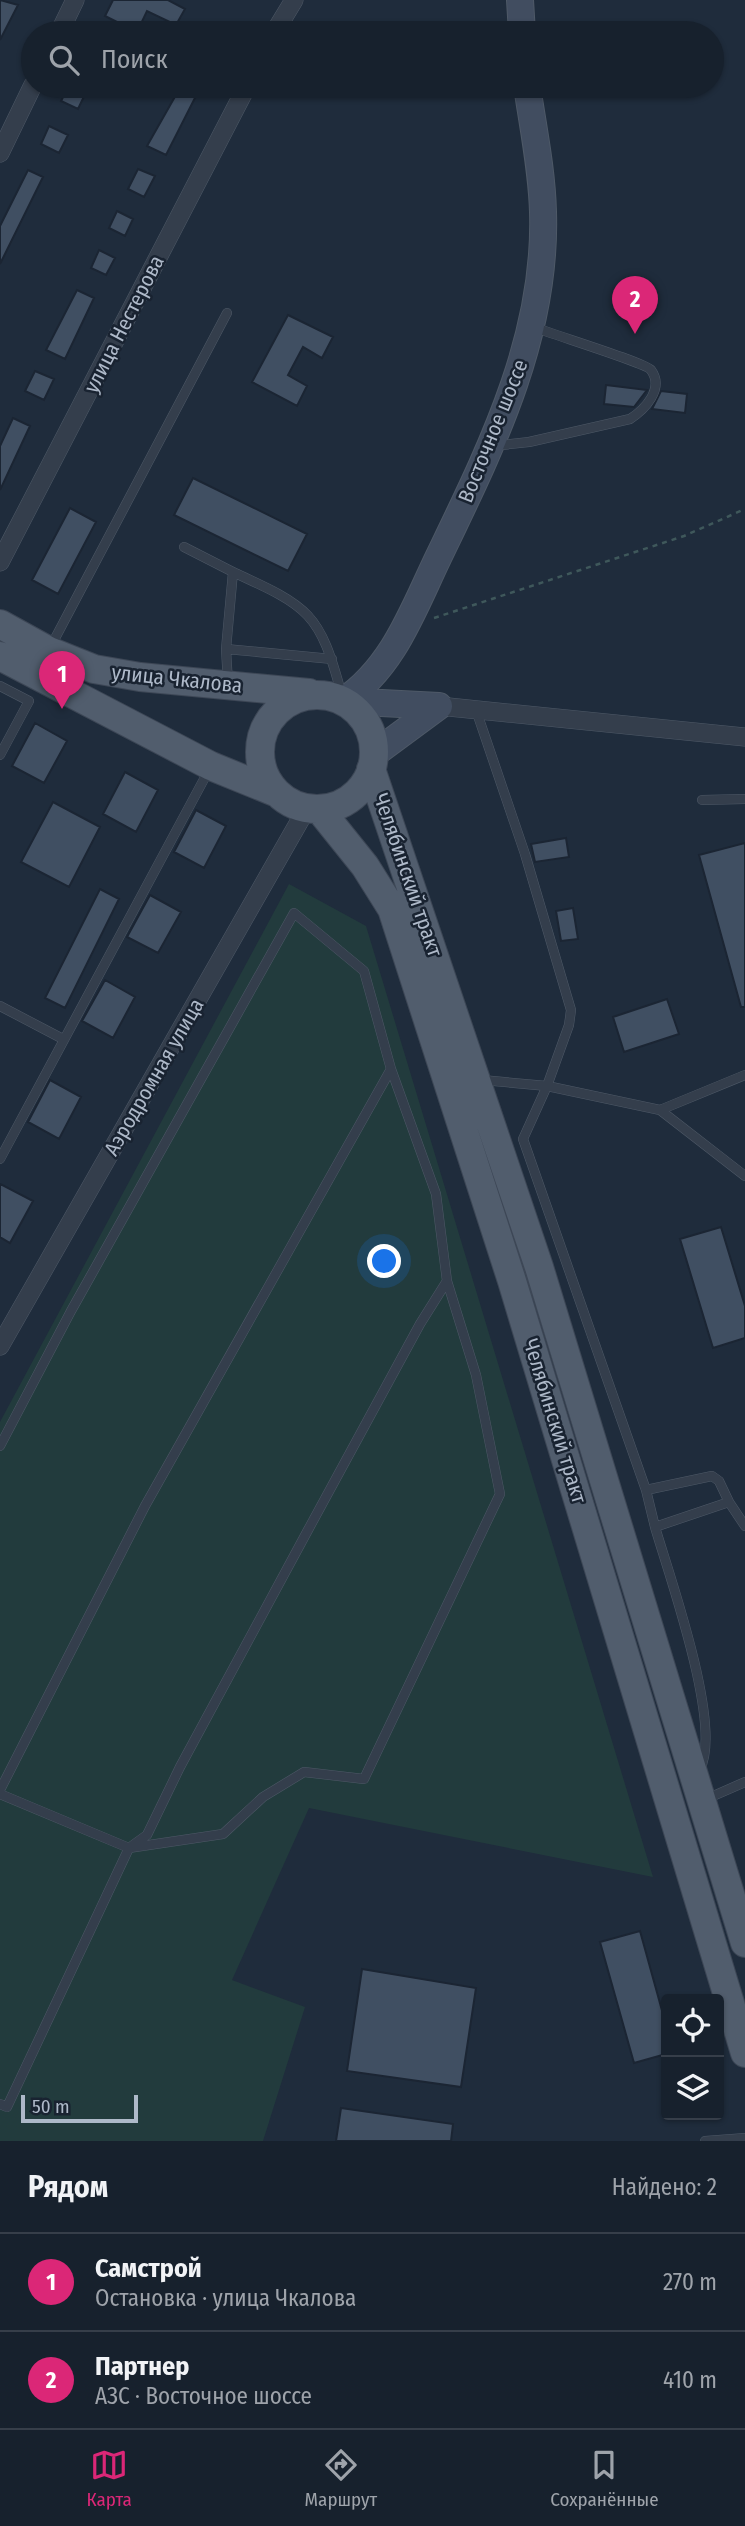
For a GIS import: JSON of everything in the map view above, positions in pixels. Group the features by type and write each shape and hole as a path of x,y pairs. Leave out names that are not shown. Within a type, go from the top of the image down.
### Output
{"main road":[{"name":"улица Чкалова","path":"0,624 40,676"},
{"name":"улица Чкалова","path":"0,656 211,766 275,792"},
{"name":"улица Чкалова","path":"40,676 94,669 333,698"},
{"path":"301,696 333,698 360,714 370,733 372,761 355,794 338,805 314,809 275,792 261,767 260,737 275,711 301,696"},
{"name":"Челябинский тракт","path":"372,761 477,1079 512,1161 745,1943"},
{"name":"Челябинский тракт","path":"314,809 365,866 392,909 512,1280 745,2053"}],"street":[{"path":"65,21 75,0"},
{"path":"280,21 294,0"},
{"path":"520,0 522,21"},
{"path":"0,153 27,98"},
{"name":"улица Нестерова","path":"0,562 241,98"},
{"name":"Восточное шоссе","path":"333,698 364,687 386,661 491,446 513,394 539,285 543,212 529,98"},
{"path":"333,698 745,737"},
{"path":"372,761 439,706"},
{"name":"Аэродромная улица","path":"0,1346 314,809"}],"lane":[{"path":"0,755 226,313"},
{"path":"491,446 529,442 630,419 644,410 653,397 655,383 652,370 641,363 611,356 531,326"},
{"path":"184,547 295,602 306,611 332,659 333,698"},
{"path":"228,684 226,649 233,572"},
{"path":"226,649 332,659"},
{"path":"0,686 40,676"},
{"path":"477,710 525,854 571,1010 569,1025 547,1086 512,1161"},
{"path":"0,1159 211,766"},
{"path":"702,800 745,799"},
{"path":"0,1446 71,1311 294,913 364,971 391,1069 436,1194 447,1280 476,1375 500,1494 364,1779 304,1772 263,1797 223,1834 129,1848 0,1792 145,1506 391,1069"},
{"path":"0,1006 63,1040"},
{"path":"660,1110 745,1075"},
{"path":"477,1079 547,1086 660,1110 745,1176"},
{"path":"523,1139 646,1490 688,1637 705,1721 705,1751 699,1788 745,1782"},
{"path":"0,2104 7,2106 129,1848 147,1835 180,1767 308,1530 420,1324 447,1280"},
{"path":"646,1490 712,1476 719,1481 745,1526"},
{"path":"655,1527 729,1502"},
{"path":"705,2141 745,2138"}],"path":[{"path":"411,614 428,620 684,536 745,509"}],"green space":[{"path":"289,884 366,926 653,1877 309,1808 232,1980 305,2007 263,2141 0,2141 0,1422"}],"building":[{"path":"0,0 18,5 0,40"},
{"path":"113,0 168,0 185,9 178,21 168,21 147,11 142,21 115,21 105,16"},
{"path":"63,98 83,98 78,109 61,101"},
{"path":"174,98 195,98 166,155 147,146"},
{"path":"49,126 68,135 59,153 41,144"},
{"path":"138,169 155,176 144,197 128,189"},
{"path":"28,170 43,177 0,264 0,226"},
{"path":"117,211 133,219 125,236 109,228"},
{"path":"99,250 115,258 106,275 91,268"},
{"path":"77,290 94,298 65,359 46,350"},
{"path":"288,315 333,337 322,358 303,347 288,375 307,386 297,406 252,382"},
{"path":"35,371 54,379 44,400 25,391"},
{"path":"606,385 647,390 634,407 604,404"},
{"path":"661,391 687,394 685,413 652,409"},
{"path":"13,418 30,426 0,490 0,446"},
{"path":"193,478 307,534 288,571 174,515"},
{"path":"70,508 96,522 58,594 32,580"},
{"path":"35,723 67,741 44,783 12,766"},
{"path":"125,772 158,790 136,832 103,814"},
{"path":"53,802 100,827 69,887 21,862"},
{"path":"196,810 226,826 204,868 174,852"},
{"path":"566,838 569,857 535,862 531,844"},
{"path":"745,843 745,1007 741,1007 699,855"},
{"path":"100,889 119,899 65,1008 45,998"},
{"path":"150,895 181,912 158,953 127,937"},
{"path":"573,908 578,939 561,941 556,911"},
{"path":"105,980 135,997 113,1038 82,1021"},
{"path":"667,999 679,1034 624,1052 613,1017"},
{"path":"50,1080 81,1097 59,1139 28,1122"},
{"path":"0,1184 33,1201 10,1243 0,1237"},
{"path":"721,1227 745,1306 745,1338 713,1348 680,1239"},
{"path":"640,1931 661,2007 661,2055 634,2063 600,1942"},
{"path":"362,1969 476,1988 461,2087 347,2071"},
{"path":"341,2108 453,2124 451,2141 336,2141"}],"place":[{"name":"Партнер","path":"635,334"},
{"name":"Самстрой","path":"62,709"}]}
